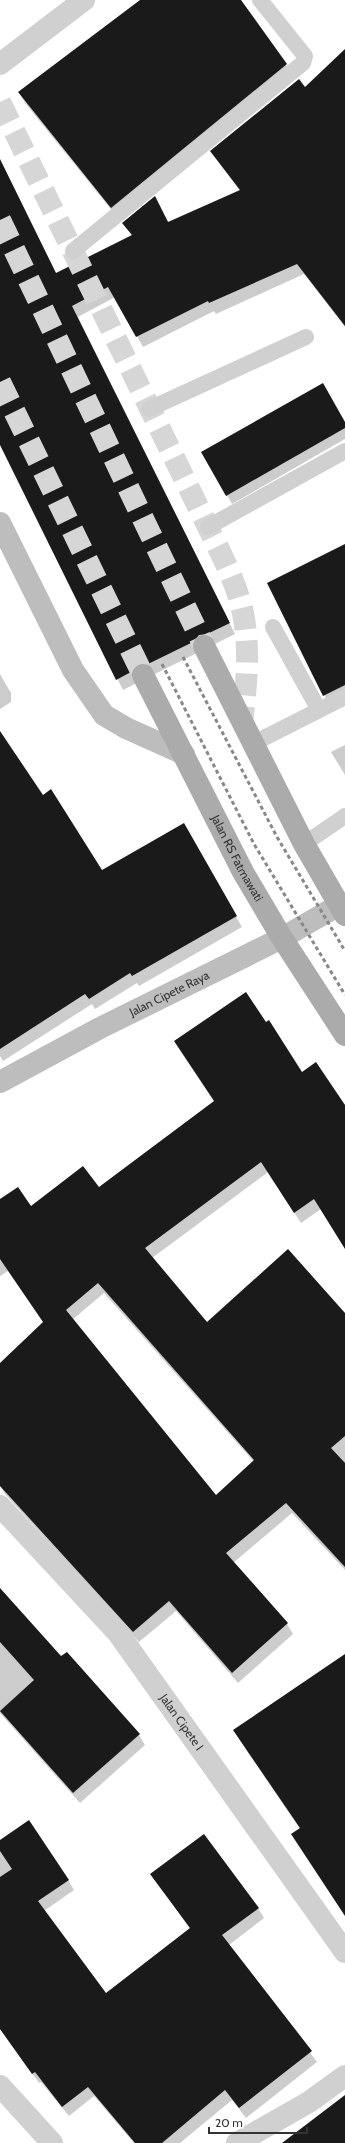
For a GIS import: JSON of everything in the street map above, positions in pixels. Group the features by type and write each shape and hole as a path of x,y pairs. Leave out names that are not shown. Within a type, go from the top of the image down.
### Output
{"main road":[{"path":"3,535 73,670 104,715 126,728 184,754"},
{"path":"204,646 252,744 304,844 342,910"},
{"name":"Jalan RS Fatmawati","path":"143,675 243,872 282,938 345,1035"},
{"name":"Jalan Cipete Raya","path":"2,1075 342,910"}],"street":[{"path":"0,64 84,0"},
{"name":"Jalan Cipete I","path":"0,1506 118,1633 345,1952"},
{"path":"237,2143 309,2102 345,2076"},
{"path":"0,2086 52,2143"}],"lane":[{"path":"73,251 303,63 305,56 260,0"},
{"path":"150,410 306,337"},
{"path":"208,528 345,451"},
{"path":"273,626 319,710"},
{"path":"252,744 345,697"},
{"path":"304,844 345,816"}],"building":[{"path":"140,0 241,0 287,64 111,208 18,92"},
{"path":"345,49 345,326 297,264 209,303 208,301 136,337 108,287 72,306 230,623 207,634 199,635 193,642 148,664 138,664 131,672 116,680 0,445 0,159 56,273 132,235 122,223 155,196 168,222 240,190 210,151 299,79 305,87"},
{"path":"323,383 345,422 345,428 226,496 201,452"},
{"path":"345,544 345,685 323,696 267,583"},
{"path":"0,731 43,795 51,789 102,870 184,823 237,916 132,976 130,973 89,999 85,994 0,1049"},
{"path":"246,992 266,1022 269,1020 302,1072 316,1062 345,1105 345,1249 314,1199 294,1213 261,1162 145,1248 207,1322 288,1249 345,1313 345,1436 331,1448 345,1463 345,1567 286,1503 226,1553 288,1623 232,1673 169,1601 133,1632 0,1486 0,1363 43,1322 0,1259 0,1199 18,1187 31,1206 83,1166 99,1187 214,1101 174,1041","holes":["98,1283 254,1460 216,1495 66,1310"]},
{"path":"0,1588 61,1656 67,1652 140,1734 73,1793 0,1711 34,1680 0,1642"},
{"path":"345,1654 345,1916 291,1834 300,1828 233,1730"},
{"path":"29,1820 69,1880 38,1901 106,1993 190,1928 150,1874 204,1834 259,1908 222,1935 312,2051 239,2108 225,2090 162,2143 135,2143 88,2087 62,2107 35,2072 32,2074 0,2029 0,1877 12,1869 0,1851 0,1840"},
{"path":"345,2095 345,2143 282,2143"}],"tunnel":[{"path":"0,102 219,549 234,583 242,607 247,645 246,684 242,723"},
{"path":"0,220 204,646"},
{"path":"0,382 143,675"}],"railway":[{"path":"183,657 277,837 345,951"},
{"path":"162,664 254,844 345,995"}]}
